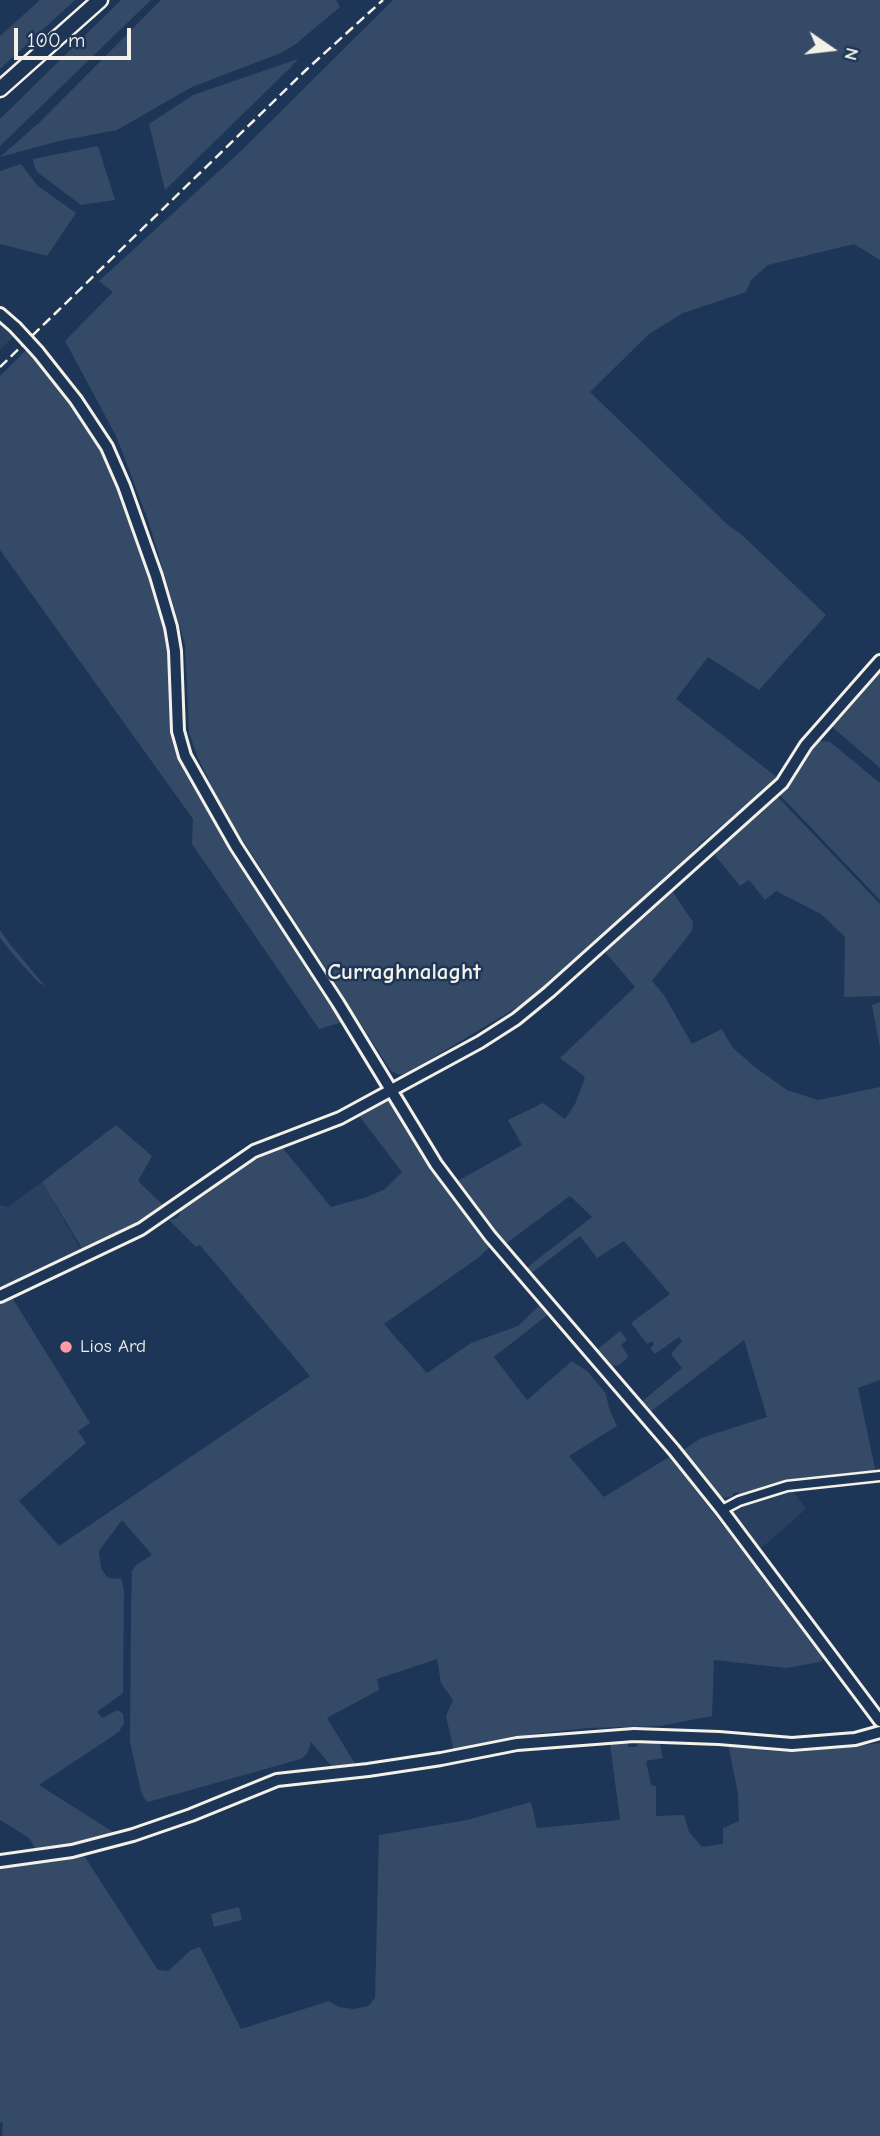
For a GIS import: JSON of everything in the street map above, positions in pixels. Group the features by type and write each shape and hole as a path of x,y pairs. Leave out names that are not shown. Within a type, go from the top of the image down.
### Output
{"highway":[{"path":"0,89 100,0"}],"street":[{"path":"0,314 38,352 76,400 107,447 156,576 170,627 175,651 178,731 185,756 236,846 338,1003 436,1164 490,1236 674,1450 722,1510 880,1721"},
{"path":"0,1296 141,1228 254,1151 340,1118 480,1042 516,1019 782,783 806,745 880,661"},
{"path":"722,1510 739,1501 787,1486 880,1476"},
{"path":"0,1861 72,1851 133,1835 277,1780 399,1766 475,1754 517,1744 634,1735 792,1744 855,1739 880,1732"}],"shaded area":[{"path":"40,0 75,0 0,69 0,36"},
{"path":"121,0 151,0 0,146 0,119"},
{"path":"161,0 336,0 340,7 296,44 281,53 192,87 117,130 59,141 0,157 41,121"},
{"path":"393,0 880,0 880,260 854,244 768,265 751,280 746,292 683,313 649,334 590,392 826,615 759,690 708,657 676,699 778,778 701,843 666,880 531,999 400,1075 391,1071 224,811 198,758 189,733 185,644 149,523 117,438 65,341 113,292 99,281 242,150"},
{"path":"298,59 165,190 149,124 193,95"},
{"path":"98,146 115,200 81,205 37,172 34,165 33,159"},
{"path":"21,164 38,186 76,213 47,256 0,244 0,171"},
{"path":"0,321 15,335 0,350"},
{"path":"27,349 48,370 76,408 114,474 159,598 171,648 173,734 183,761 343,1022 319,1029 192,844 193,819 0,550 0,376"},
{"path":"880,667 880,768 831,726"},
{"path":"817,738 830,742 880,783 880,900 776,791"},
{"path":"772,791 880,904 880,996 844,997 845,937 821,914 776,891 765,900 749,880 740,886 709,848"},
{"path":"672,891 693,922 692,931 652,981 664,995 692,1044 722,1029 732,1047 756,1068 787,1090 818,1100 880,1087 880,1380 858,1388 876,1473 800,1478 764,1486 740,1495 737,1492 725,1498 720,1495 682,1451 701,1438 767,1417 744,1340 649,1413 638,1405 682,1368 671,1354 682,1341 679,1337 655,1354 650,1348 654,1345 652,1341 647,1344 631,1323 670,1294 624,1241 597,1258 580,1236 529,1275 525,1269 592,1217 570,1196 504,1245 454,1183 522,1145 508,1120 543,1103 565,1119 575,1104 585,1077 560,1058 635,987 605,952 634,922"},
{"path":"0,930 45,986 38,982 0,938"},
{"path":"880,1002 880,1048 872,1005"},
{"path":"384,1098 389,1098 430,1165 495,1242 478,1258 384,1324 427,1373 471,1343 518,1326 543,1302 550,1313 494,1357 527,1400 572,1361 588,1372 606,1394 617,1426 569,1456 604,1497 669,1457 826,1656 820,1662 786,1668 714,1660 712,1716 660,1726 589,1728 533,1734 454,1751 446,1716 453,1700 441,1683 437,1659 377,1679 379,1690 327,1718 357,1767 334,1769 311,1742 307,1754 301,1759 148,1802 141,1791 130,1742 131,1610 132,1571 136,1565 152,1555 122,1520 99,1551 101,1568 107,1577 121,1578 124,1591 123,1693 97,1712 102,1718 118,1710 123,1714 124,1723 119,1732 39,1785 121,1837 40,1856 29,1838 0,1820 0,1302 11,1296 90,1423 78,1431 86,1443 19,1501 59,1546 310,1376 200,1245 196,1247 169,1220 177,1218 185,1206 230,1174 281,1146 331,1207 385,1189 402,1172 357,1113"},
{"path":"116,1125 152,1156 138,1181 164,1206 137,1225 83,1250 42,1182"},
{"path":"42,1182 81,1250 0,1292 0,1205 8,1207"},
{"path":"620,1331 627,1340 621,1345 628,1358 613,1366 598,1349"},
{"path":"792,1490 806,1509 759,1550 729,1513 743,1503"},
{"path":"625,1740 629,1747 636,1747 640,1741 659,1741 663,1758 646,1761 651,1785 656,1786 656,1816 684,1815 689,1832 702,1847 723,1844 723,1828 739,1821 738,1794 728,1744 769,1751 800,1752 880,1743 880,2136 2,2136 0,1864 81,1851 158,1970 168,1971 191,1950 200,1947 241,2029 329,2001 339,2007 354,2009 368,2006 375,1998 379,1835 467,1820 531,1802 537,1828 620,1820 610,1744"},
{"path":"239,1907 242,1920 214,1927 211,1914"}],"railway":[{"path":"0,367 306,70 383,0"}],"place":[{"name":"Lios Ard","path":"66,1347"}],"district":[{"name":"Curraghnalaght","path":"404,972"}]}
